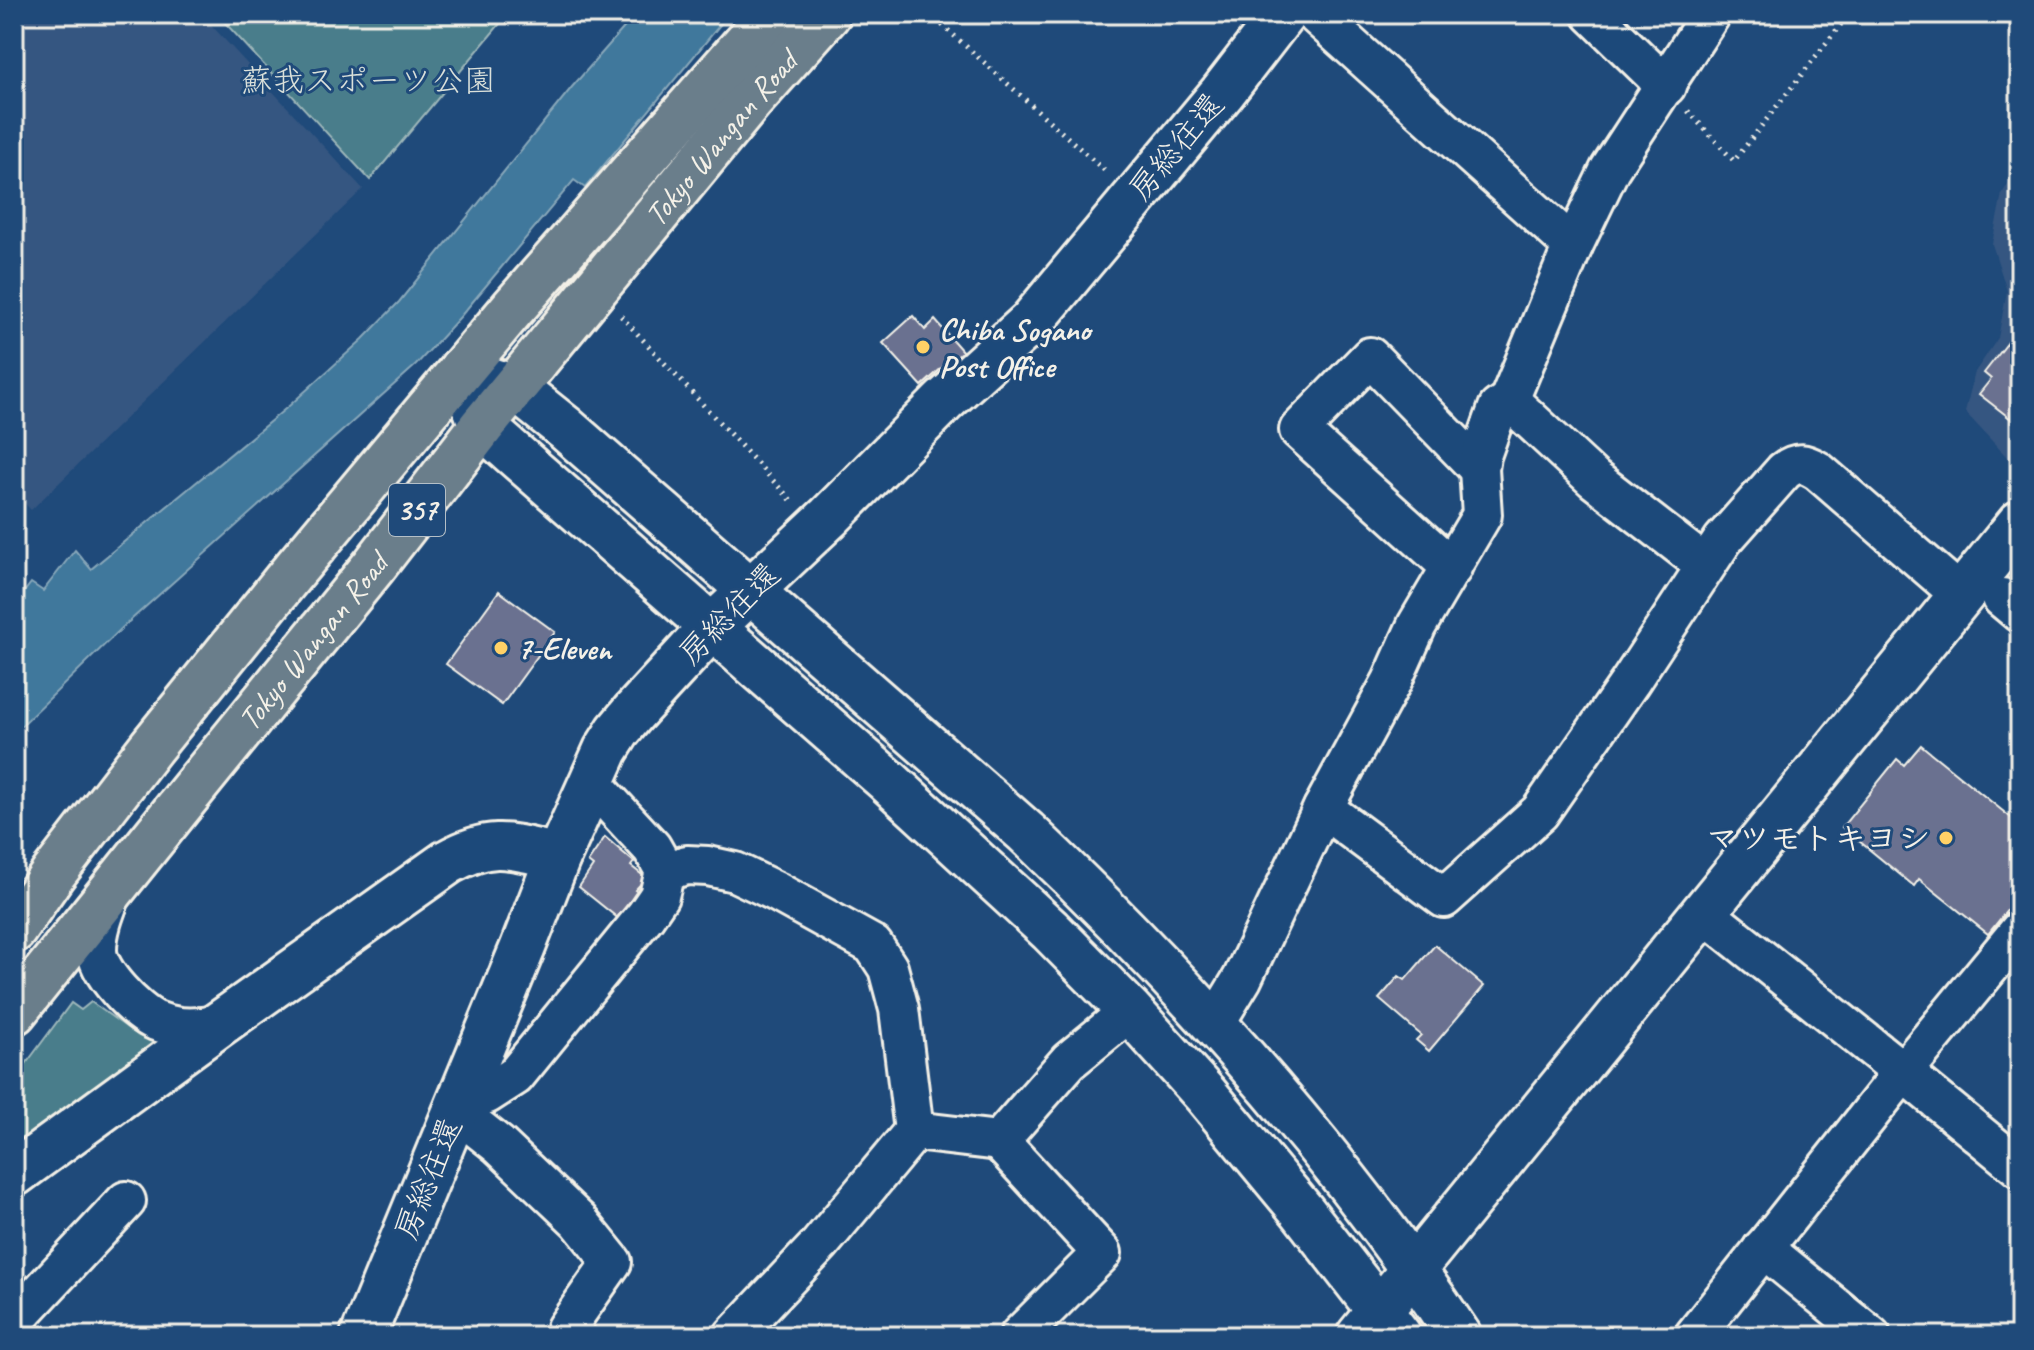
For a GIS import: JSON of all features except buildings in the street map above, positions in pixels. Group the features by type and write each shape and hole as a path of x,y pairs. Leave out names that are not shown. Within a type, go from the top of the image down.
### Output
{"highway":[{"name":"Tokyo Wangan Road","path":"14,930 53,874 180,710 300,564 461,370 771,14"},
{"name":"Tokyo Wangan Road","path":"14,1012 374,566 482,426 752,99 828,14"}],"street":[{"name":"房総往還","path":"363,1336 558,857 606,750 618,731 711,628 944,401 1031,322 1222,93 1283,14"},
{"path":"1315,14 1573,246"},
{"path":"1592,14 1666,86"},
{"path":"1214,1025 1242,979 1323,808 1392,681 1417,625 1482,515 1479,469 1498,408 1509,400 1573,246 1610,169 1711,14"},
{"path":"1452,568 1299,430 1370,357 1479,469"},
{"path":"461,370 515,388 565,428 1026,832 1143,946 1245,1057 1346,1178 1413,1267 1459,1336"},
{"path":"461,370 482,426 888,781 1050,930 1130,1011 1206,1095 1303,1212 1379,1327 1413,1267 1704,913 1994,602 2020,523"},
{"path":"1509,400 1594,479 1705,565"},
{"path":"1323,808 1444,898 1540,812 1723,540 1791,465 1801,463 1818,471 1994,602"},
{"path":"576,1336 566,1328 612,1262 579,1221 457,1107 487,1094 515,1076 659,896 665,871 652,848 591,782"},
{"path":"14,1174 218,1025 466,852 502,845 558,857"},
{"path":"665,871 687,865 735,872 873,945 888,968 899,1009 914,1131 820,1244 733,1336"},
{"path":"113,889 100,925 96,953 123,996 154,1021 176,1027 218,1025"},
{"path":"1704,913 2020,1168"},
{"path":"1694,1336 2020,930"},
{"path":"999,1141 1069,1061 1130,1011"},
{"path":"914,1131 999,1141 1102,1253 1019,1336"},
{"path":"14,1321 126,1201"},
{"path":"1763,1248 1871,1336"}],"path":[{"path":"930,14 1134,197"},
{"path":"1666,86 1734,161 1849,14"},
{"path":"596,289 817,528"}],"shaded area":[{"path":"14,14 201,14 363,189 31,510 14,492"},
{"path":"636,14 729,14 585,188 574,180 416,365 123,627 14,733 14,605 31,583 43,591 75,550 91,569 290,405 363,339 399,302 572,87"},
{"path":"2020,164 2020,471 1965,412 1975,372 1998,338 2007,291 1992,244 2002,194"}],"green space":[{"name":"蘇我スポーツ公園","path":"217,14 508,14 370,180"},
{"path":"91,1002 139,1036 161,1043 14,1153 14,1080 71,1003 81,1010"}],"place":[{"name":"Chiba Sogano Post Office","path":"923,347"},
{"name":"7-Eleven","path":"501,648"},
{"name":"マツモトキヨシ","path":"1946,838"}]}
